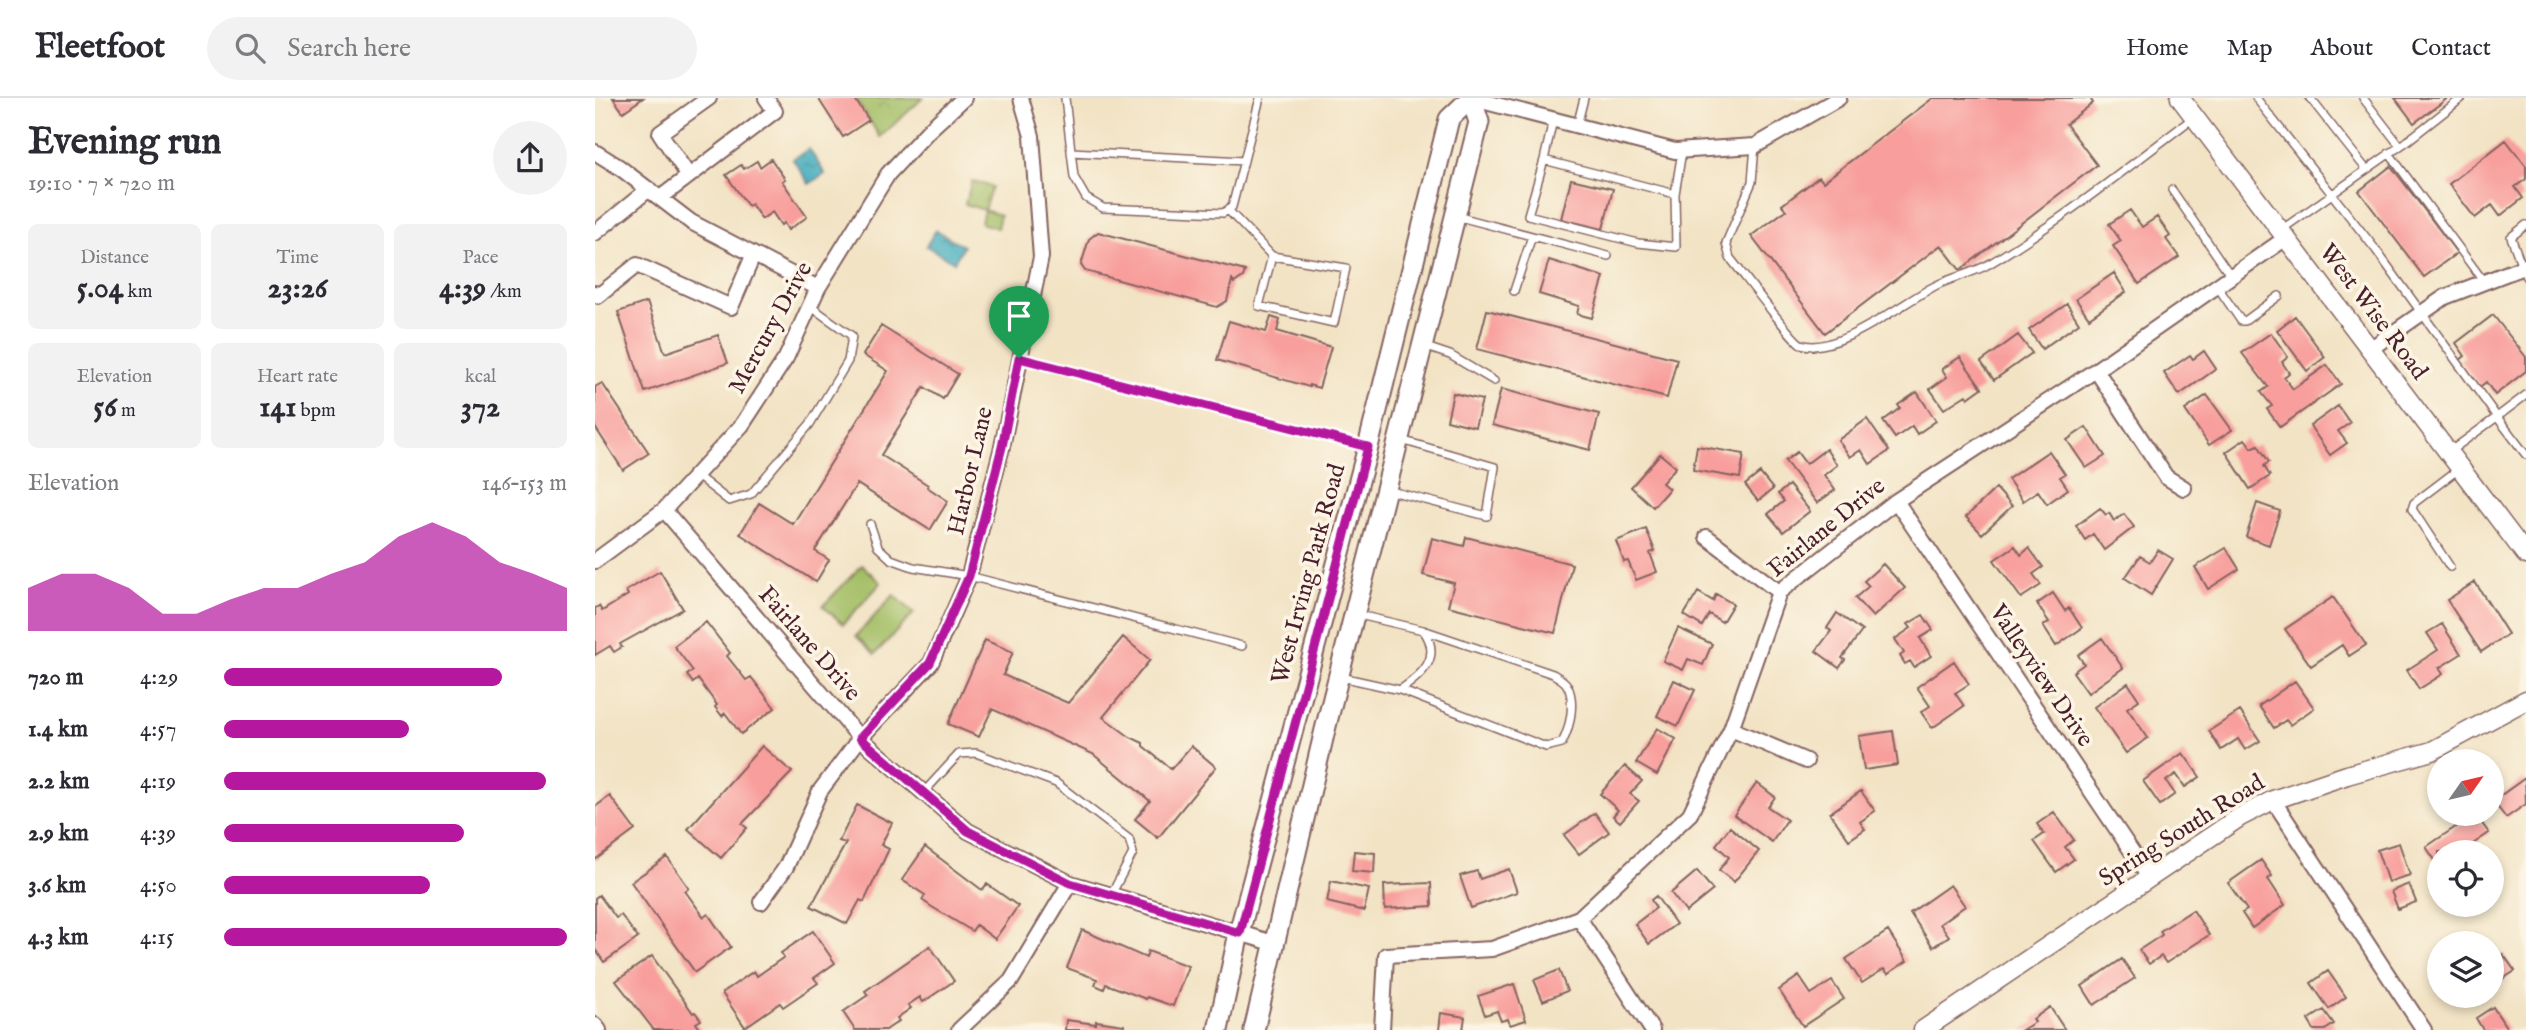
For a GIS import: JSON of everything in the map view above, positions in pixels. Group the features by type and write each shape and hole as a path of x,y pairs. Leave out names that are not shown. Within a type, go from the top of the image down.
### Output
{"main road":[{"path":"1254,1030 1339,676 1479,122 1471,98"},
{"name":"West Irving Park Road","path":"1218,1030 1240,933 1368,447 1449,119 1471,98"}],"street":[{"path":"688,176 660,133 709,98"},
{"path":"595,233 654,193 688,176 775,111 766,98"},
{"name":"Mercury Drive","path":"595,561 664,510 742,425 786,358 818,288 888,174 929,130 964,98"},
{"name":"Harbor Lane","path":"761,902 786,867 820,791 860,738 930,663 969,576 1002,447 1041,257 1032,136 1021,98"},
{"path":"1471,98 1682,151 1755,146 1839,98"},
{"name":"West Wise Road","path":"2180,98 2526,555"},
{"path":"595,152 691,222 818,288"},
{"name":"Fairlane Drive","path":"1382,1030 1385,955 1492,948 1579,918 1690,814 1731,729 1779,592 1896,501 2096,370 2232,276 2283,234"},
{"path":"595,293 598,296 637,265 731,307 753,256"},
{"path":"2369,349 2445,297 2525,270"},
{"path":"2096,370 2166,477 2184,488"},
{"name":"Valleyview Drive","path":"1896,501 2149,877"},
{"name":"Fairlane Drive","path":"664,510 860,738 968,831 1070,883 1273,943"},
{"path":"1707,537 1779,592"},
{"name":"Spring South Road","path":"1923,1030 2240,817 2273,800 2432,751 2526,700"},
{"path":"1731,729 1806,761"},
{"path":"2273,800 2424,1030"},
{"path":"959,1030 1011,981 1070,883"},
{"path":"1579,918 1652,1030"},
{"path":"595,1025 599,1030"}],"lane":[{"path":"1065,98 1074,177 1086,198 1103,208 1223,213 1232,207 1260,98"},
{"path":"1577,126 1584,98"},
{"path":"2256,98 2422,312 2526,455"},
{"path":"2310,98 2366,169"},
{"path":"2363,98 2400,146"},
{"path":"2283,234 2330,194 2400,146 2462,98"},
{"path":"1755,146 1752,182 1726,243 1730,258 1799,343 1818,347 1845,337 1909,303 1935,285 1988,265 2090,197 2195,117"},
{"path":"1553,120 1528,215 1638,243 1676,247 1675,194 1682,151"},
{"path":"1071,152 1244,161"},
{"path":"2389,153 2484,282"},
{"path":"1544,160 1675,194"},
{"path":"2172,190 2232,276"},
{"path":"1228,210 1272,256 1346,268 1334,323 1259,306 1272,256"},
{"path":"1455,216 1608,256"},
{"path":"2525,270 2511,237 2526,225"},
{"path":"1514,291 1532,236"},
{"path":"2217,286 2241,321 2245,321 2279,296"},
{"path":"696,475 729,501 751,494 810,424 848,361 852,336 810,306"},
{"path":"1423,346 1450,355 1495,380"},
{"path":"1019,358 1368,447"},
{"path":"2449,452 2526,395"},
{"path":"1386,490 1487,516 1495,467 1399,440"},
{"path":"2450,567 2412,509 2414,503 2461,468"},
{"path":"870,524 878,547 891,559 913,567 969,576 1242,646"},
{"path":"1339,676 1400,690 1546,747 1562,743 1569,730 1571,696 1566,683 1553,674 1423,630 1355,614"},
{"path":"1400,690 1421,676 1431,654 1429,638 1423,630"},
{"path":"924,793 958,754 976,753 1056,783 1129,839 1133,853 1111,896"}],"green space":[{"path":"855,98 923,98 880,137"},
{"path":"972,181 992,187 984,210 965,204"},
{"path":"984,210 1000,215 997,228 981,223"},
{"path":"862,565 881,583 843,624 823,606"},
{"path":"894,595 914,613 875,654 856,636"}],"water":[{"path":"809,149 825,174 809,184 793,159"},
{"path":"936,230 963,246 954,262 926,246"}],"building":[{"path":"613,98 643,98 623,112"},
{"path":"818,98 854,98 869,120 843,137"},
{"path":"1933,98 2090,98 2093,103 2066,124 2097,165 1960,270 1941,245 1825,333 1751,236 1786,210 1782,205 1819,177 1823,182"},
{"path":"2395,98 2448,98 2414,123"},
{"path":"2506,140 2526,166 2526,179 2515,187 2523,198 2500,216 2492,205 2475,218 2449,184"},
{"path":"771,159 785,179 782,181 807,217 788,230 772,212 762,219 751,204 748,206 726,175 741,165 744,169 757,161 760,167"},
{"path":"2391,166 2457,253 2424,277 2359,191"},
{"path":"1571,179 1613,189 1603,229 1561,219"},
{"path":"2130,210 2142,227 2157,217 2170,236 2166,239 2179,257 2139,284 2113,246 2121,241 2109,224"},
{"path":"1098,232 1245,271 1243,277 1234,283 1232,280 1227,301 1217,307 1085,271 1081,265 1089,239"},
{"path":"1549,260 1604,277 1592,318 1577,314 1579,306 1539,294"},
{"path":"2114,273 2126,292 2089,318 2076,299"},
{"path":"647,302 665,353 718,335 728,363 645,392 618,312"},
{"path":"2067,304 2079,323 2042,349 2029,330"},
{"path":"1487,310 1677,359 1667,398 1477,349"},
{"path":"2493,315 2526,357 2526,371 2495,395 2486,382 2480,387 2460,360 2465,356 2456,343"},
{"path":"2295,316 2325,357 2307,371 2277,330"},
{"path":"1271,317 1280,320 1277,331 1331,347 1319,388 1217,360 1229,321 1266,332"},
{"path":"881,326 958,374 943,399 924,387 881,455 948,501 930,530 857,484 815,551 829,560 816,582 740,534 759,503 793,524 888,371 863,355"},
{"path":"2271,333 2288,357 2282,362 2289,373 2284,377 2293,389 2327,365 2341,384 2280,427 2267,409 2272,406 2261,392 2268,387 2242,353"},
{"path":"2018,335 2032,353 1994,380 1981,362"},
{"path":"2204,351 2216,369 2179,395 2164,373 2190,355 2193,359"},
{"path":"1960,357 1982,388 1944,409 1930,389 1947,377 1942,369"},
{"path":"602,383 649,453 623,470 595,427 595,387"},
{"path":"1501,389 1599,414 1590,450 1492,425"},
{"path":"1917,392 1936,421 1917,434 1912,426 1895,438 1883,421 1900,408 1898,405"},
{"path":"1453,393 1482,400 1475,427 1447,420"},
{"path":"2207,395 2232,430 2209,445 2185,410"},
{"path":"2338,406 2350,423 2338,431 2347,443 2330,455 2310,426"},
{"path":"1867,419 1889,451 1870,464 1861,450 1850,457 1838,440"},
{"path":"2086,427 2105,456 2086,468 2067,440"},
{"path":"2245,439 2252,448 2258,445 2269,462 2264,466 2270,476 2250,489 2226,452"},
{"path":"1697,446 1744,454 1740,478 1693,470"},
{"path":"1826,449 1837,465 1824,475 1835,490 1817,503 1785,461 1797,452 1806,464"},
{"path":"2049,451 2065,474 2060,477 2068,489 2047,504 2038,491 2023,501 2008,479"},
{"path":"1660,454 1676,467 1662,483 1669,489 1653,507 1631,487"},
{"path":"1760,473 1773,489 1758,501 1745,485"},
{"path":"1789,485 1810,511 1783,532 1768,514 1784,501 1778,494"},
{"path":"1996,488 2012,506 1982,534 1966,517"},
{"path":"2257,503 2280,511 2269,545 2246,537"},
{"path":"2100,508 2106,515 2109,513 2114,521 2124,514 2134,527 2104,550 2093,534 2085,540 2076,526"},
{"path":"1646,529 1655,551 1650,553 1657,572 1636,580 1628,561 1624,562 1616,541"},
{"path":"1466,537 1572,564 1555,633 1448,606 1454,583 1423,575 1432,538 1464,546"},
{"path":"2015,546 2021,555 2029,548 2043,567 2033,574 2041,585 2021,598 1994,560"},
{"path":"2226,548 2239,569 2208,589 2195,567"},
{"path":"2158,550 2173,559 2151,595 2125,578 2140,556 2150,562"},
{"path":"1883,564 1905,588 1873,617 1855,598 1869,586 1864,581"},
{"path":"660,571 683,609 620,644 622,647 614,652 610,646 595,655 595,608 599,606 602,611 628,595 626,591"},
{"path":"2475,582 2508,634 2481,652 2447,600"},
{"path":"1698,592 1713,601 1716,594 1733,604 1722,622 1709,614 1702,626 1684,615"},
{"path":"2053,593 2065,611 2069,608 2082,628 2056,646 2043,626 2049,622 2037,604"},
{"path":"2333,597 2366,645 2349,656 2342,645 2311,666 2285,629"},
{"path":"1837,613 1862,631 1842,658 1845,660 1839,668 1816,651 1831,631 1827,628"},
{"path":"1923,615 1933,630 1920,638 1931,656 1914,667 1910,661 1905,664 1900,656 1904,653 1895,639 1911,628 1908,624"},
{"path":"706,622 730,653 727,656 746,680 751,677 775,708 741,734 725,713 722,716 698,679 693,683 687,675 693,671 674,646"},
{"path":"2442,624 2461,654 2439,668 2443,674 2419,689 2407,670 2438,650 2427,633"},
{"path":"1678,628 1712,644 1703,665 1688,659 1683,670 1663,661"},
{"path":"1123,637 1150,660 1103,717 1143,743 1143,746 1171,769 1191,746 1216,767 1158,838 1135,819 1150,801 1093,754 992,709 979,737 948,724 985,640 1013,652 1003,675 1068,703"},
{"path":"2102,638 2123,668 2088,693 2073,672 2084,664 2078,655"},
{"path":"1954,661 1969,684 1955,693 1964,706 1932,728 1921,712 1930,706 1917,687"},
{"path":"1674,680 1695,690 1678,726 1657,716"},
{"path":"2295,681 2314,708 2290,725 2286,720 2274,728 2259,706"},
{"path":"2128,683 2139,700 2127,708 2148,738 2126,753 2094,707"},
{"path":"2240,711 2260,741 2245,750 2238,739 2221,750 2209,731"},
{"path":"1657,728 1676,739 1657,775 1636,763"},
{"path":"1893,731 1898,765 1864,770 1859,736"},
{"path":"762,746 792,772 742,824 747,828 721,858 688,829"},
{"path":"2183,753 2200,777 2185,787 2176,774 2166,781 2175,794 2160,805 2143,781"},
{"path":"1625,766 1642,781 1630,794 1639,801 1620,822 1613,816 1618,810 1600,794"},
{"path":"2525,778 2526,804 2506,818 2504,793"},
{"path":"1757,783 1775,797 1768,807 1787,820 1772,842 1734,815"},
{"path":"1861,791 1875,811 1860,822 1865,829 1849,840 1830,813"},
{"path":"610,796 635,830 595,860 595,807"},
{"path":"857,805 892,823 881,845 889,849 864,902 860,900 847,924 811,906 846,843 839,841"},
{"path":"2054,812 2074,840 2065,847 2074,859 2056,872 2034,841 2044,834 2037,824"},
{"path":"1595,813 1609,832 1579,854 1564,835"},
{"path":"2457,826 2484,826 2489,833 2479,840 2436,840"},
{"path":"1730,827 1759,851 1734,882 1719,870 1729,857 1716,845"},
{"path":"2399,843 2410,875 2388,882 2377,850"},
{"path":"925,847 982,890 987,884 1018,906 995,939 976,925 972,931 932,907 922,900 925,895 902,880"},
{"path":"1354,851 1375,853 1374,873 1352,871"},
{"path":"667,857 689,888 685,891 704,917 708,914 731,947 695,972 631,882"},
{"path":"2261,860 2272,876 2268,879 2285,905 2252,928 2242,913 2247,910 2228,883"},
{"path":"1509,869 1517,892 1471,908 1460,876 1477,871 1480,879"},
{"path":"1697,871 1713,890 1686,912 1671,893"},
{"path":"1331,881 1369,889 1364,911 1327,902"},
{"path":"1431,883 1432,906 1385,909 1384,885"},
{"path":"2409,884 2416,902 2398,909 2391,891"},
{"path":"1950,885 1965,906 1940,924 1949,936 1933,947 1910,913"},
{"path":"599,895 616,918 621,915 638,938 604,962 595,949 595,898"},
{"path":"1656,896 1676,924 1649,944 1635,924 1656,908 1651,900"},
{"path":"2193,910 2209,935 2166,963 2161,956 2149,964 2139,950 2162,935 2160,931"},
{"path":"1082,930 1146,958 1148,951 1188,966 1173,1006 1106,984 1104,989 1095,985 1097,979 1067,968"},
{"path":"813,931 835,963 814,978 818,983 783,1007 780,1003 745,1027 722,993 754,971 757,976 784,957 781,953"},
{"path":"1888,931 1907,961 1888,974 1884,969 1862,983 1846,959"},
{"path":"930,946 954,981 923,1002 920,997 908,1005 911,1008 886,1030 855,1030 843,1012 868,995 865,991"},
{"path":"2504,955 2515,971 2504,978"},
{"path":"652,956 701,1020 696,1023 701,1030 654,1030 616,981"},
{"path":"2122,959 2135,978 2094,1005 2082,986"},
{"path":"1559,970 1567,991 1543,1001 1534,980"},
{"path":"2328,971 2346,997 2329,1009 2311,983"},
{"path":"1799,976 1811,994 1832,981 1844,999 1803,1026 1779,990"},
{"path":"1514,984 1526,1020 1510,1025 1508,1019 1501,1021 1497,1011 1485,1015 1478,996"},
{"path":"2050,1007 2065,1030 2022,1030 2035,1022 2033,1019"},
{"path":"2494,1008 2508,1030 2483,1030 2476,1018"},
{"path":"2324,1010 2334,1024 2325,1030 2314,1030 2308,1020"},
{"path":"1441,1013 1465,1017 1463,1030 1439,1030"},
{"path":"1066,1020 1124,1025 1123,1030 1065,1030"}],"route":[{"path":"1019,358 1368,447 1240,933 1070,883 968,831 860,738 930,663 969,576 1002,447 1019,358"}]}
